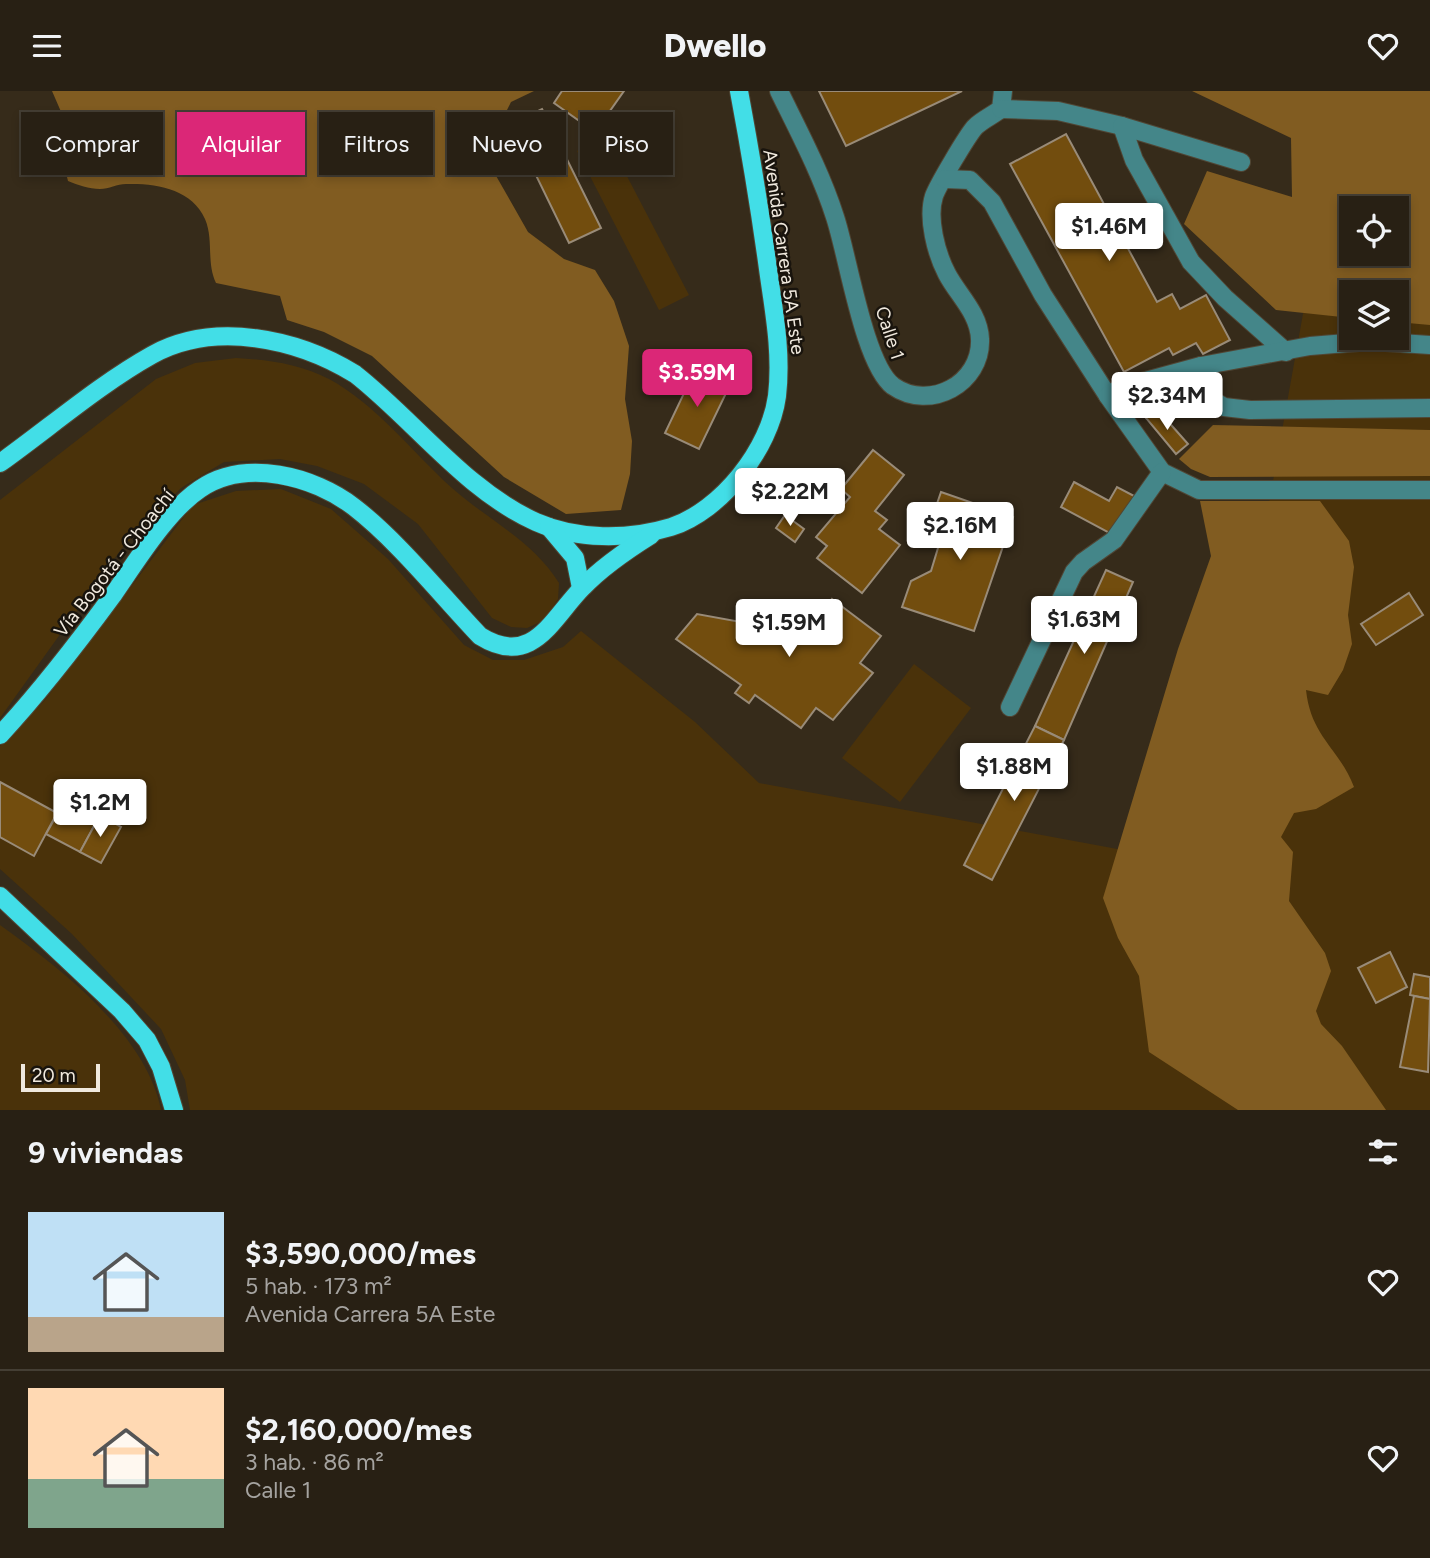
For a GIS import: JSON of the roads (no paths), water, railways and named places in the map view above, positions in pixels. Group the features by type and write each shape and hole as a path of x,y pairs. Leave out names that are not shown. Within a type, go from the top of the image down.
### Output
{"main road":[{"name":"Avenida Carrera 5A Este","path":"0,463 153,354 210,339 268,340 314,352 355,374 474,481 513,509 549,527 596,536 657,531 699,515 728,488 760,443 776,398 779,348 739,91"},
{"name":"Vía Bogotá - Choachí","path":"0,735 50,681 168,521 200,489 218,480 246,475 296,477 329,491 354,507 380,530 489,641 514,646 526,644 542,636 581,588 615,559 657,531"},
{"path":"549,527 575,558 581,588"},
{"path":"0,896 122,1011 147,1040 161,1067 174,1110"}],"street":[{"name":"Calle 1","path":"779,91 817,171 835,217 875,363 892,385 918,396 946,392 962,382 974,367 980,349 976,321 947,274 935,234 934,195 975,127 1002,100"},
{"path":"1002,100 1122,125 1241,162"},
{"path":"1122,125 1134,160 1191,262 1225,298 1286,352"},
{"path":"944,179 970,180 992,202 1043,295 1108,396 1162,472 1199,490 1430,490"},
{"path":"1108,396 1120,389 1201,366 1310,346 1371,341 1430,345"},
{"path":"1201,366 1209,398 1224,407 1430,408"},
{"path":"1010,707 1074,572 1083,562 1114,540 1162,472"}]}
